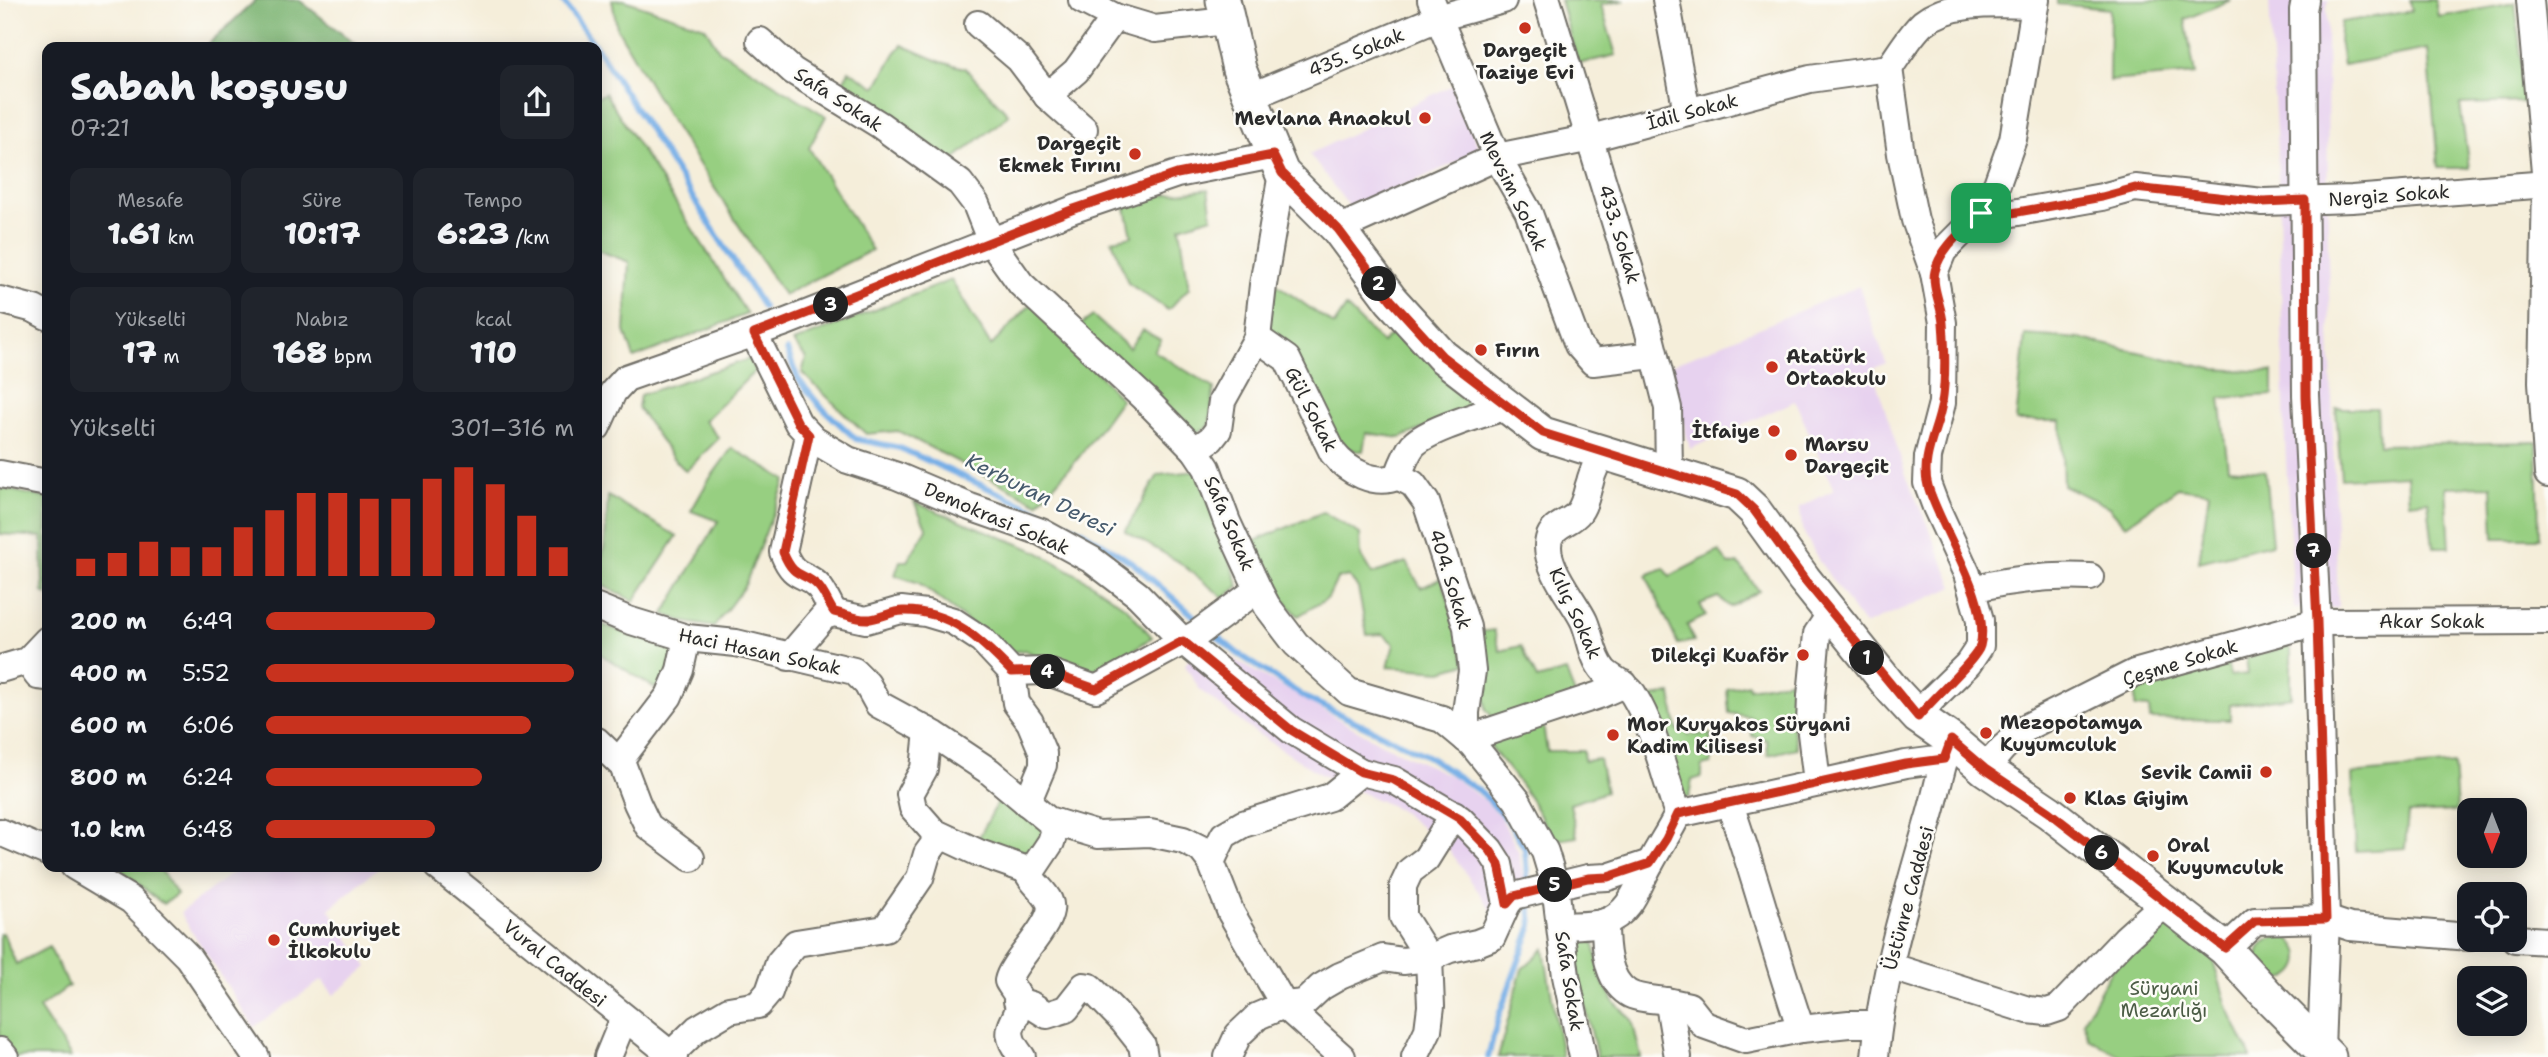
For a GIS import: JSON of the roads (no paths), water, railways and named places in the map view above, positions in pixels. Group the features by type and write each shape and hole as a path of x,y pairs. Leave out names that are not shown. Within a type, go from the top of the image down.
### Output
{"main road":[{"path":"1225,10 1239,69 1278,164 1338,229 1391,300 1442,356 1543,433 1737,494 1754,510 1831,613 1947,750 1985,769 2049,812 2225,948 2325,1053"}],"street":[{"path":"1082,0 1115,17 1155,29 1225,10"},
{"name":"435. Sokak","path":"1252,96 1434,9 1503,0"},
{"name":"433. Sokak","path":"1547,0 1648,329 1668,408 1669,472"},
{"path":"1666,0 1687,112"},
{"path":"2530,0 2547,184 2545,381 2548,474"},
{"path":"1918,717 1931,700 1968,664 1980,646 1980,620 1968,574 1927,483 1928,457 1942,403 1943,323 1934,273 1915,220 1901,154 1889,68 1920,25 1947,3 2035,3 2013,139 1997,184 1981,213 1943,251 1934,273"},
{"path":"2301,3 2306,396 2317,622 2326,919 2325,1053"},
{"name":"Mevsim Sokak","path":"1434,9 1497,157 1528,211 1578,345 1593,362 1653,355"},
{"path":"1047,96 1076,71 1115,17"},
{"path":"978,24 1020,59 1047,96 1084,129"},
{"name":"Safa Sokak","path":"760,41 793,71 880,125 960,183 976,204 991,242 1021,284 1146,400 1195,450 1207,468 1227,522 1258,589 1267,606 1296,644 1349,692 1442,719 1465,739 1517,800 1545,852 1547,887 1561,926 1566,976 1583,1057"},
{"name":"İdil Sokak","path":"1338,229 1497,157 1591,138 1810,79 1889,68"},
{"path":"605,387 754,334 1074,209 1177,174 1278,164 1257,338 1222,401 1219,430 1195,450"},
{"name":"Nergiz Sokak","path":"1981,213 2001,215 2102,197 2135,188 2263,202 2352,199 2547,184"},
{"path":"0,300 42,313"},
{"name":"Demokrasi Sokak","path":"754,334 798,423 809,435 848,460 897,476 970,507 1041,532 1092,560 1190,637 1291,730 1361,772 1394,780 1454,814 1481,840 1499,864 1511,900"},
{"name":"Gül Sokak","path":"1257,338 1287,359 1333,453 1343,466 1363,476 1389,481 1398,476"},
{"path":"1398,476 1404,460 1415,444 1439,430 1507,406"},
{"path":"809,435 783,552 788,565 796,574 818,586 834,612"},
{"name":"Kılıç Sokak","path":"1602,452 1590,482 1587,499 1577,515 1559,525 1549,538 1548,551 1555,573 1584,621 1597,658 1605,671 1632,693 1649,728 1678,814"},
{"path":"0,474 42,481"},
{"name":"404. Sokak","path":"1398,476 1413,484 1426,502 1468,627 1472,671 1465,739"},
{"path":"1972,589 2009,580 2050,575 2090,576"},
{"path":"1012,672 1045,671 1096,689 1190,637 1258,589"},
{"name":"Haci Hasan Sokak","path":"602,609 687,638 736,643 854,671 867,684 878,704 989,771 1048,820 1098,835 1150,833 1183,840 1201,849 1211,862 1231,913 1284,1005 1342,1057"},
{"path":"789,657 824,616 834,612 866,620 901,610 926,613 953,621 982,640 1012,672 1016,703 1030,722 1042,753 1043,765 1027,803"},
{"path":"1817,782 1810,726 1811,696 1817,634 1831,613"},
{"name":"Akar Sokak","path":"2317,622 2548,621"},
{"name":"Çeşme Sokak","path":"1985,769 2003,748 2027,727 2134,673 2317,622"},
{"path":"619,761 669,696 680,670 687,638"},
{"path":"0,669 37,669"},
{"path":"1465,739 1624,684"},
{"path":"928,732 924,769 910,794 913,808 934,832 979,853 1030,871"},
{"path":"602,746 624,766 648,826 691,858"},
{"path":"1561,926 1605,922 1622,911 1638,892 1650,863 1678,814 1906,764 1947,750"},
{"name":"Üstünre Caddesi","path":"1875,1057 1889,966 1947,750"},
{"path":"1211,862 1224,835 1243,824 1330,797 1361,772"},
{"path":"1729,802 1747,851 1767,926 1801,1029"},
{"path":"1415,1057 1428,1030 1431,1006 1429,958 1403,918 1403,886 1410,871 1426,859 1454,814"},
{"path":"1022,1057 1011,1044 1009,1034 1018,1012 1017,995 1008,981 1009,974 1037,936 1051,910 1049,900 1029,875 1051,842 1057,823"},
{"path":"0,832 42,850"},
{"path":"673,1056 697,1029 729,1010 758,1005 769,992 779,963 796,943 885,929 920,878 927,854 935,843 934,832"},
{"path":"1228,1057 1238,1035 1258,1016 1284,1005 1304,1003 1321,987 1383,958 1403,961 1429,958 1450,948 1477,943 1492,937 1511,900 1547,887 1588,878 1608,877 1650,863"},
{"path":"84,872 131,900 188,957 256,1057"},
{"name":"Vural Caddesi","path":"444,872 673,1056"},
{"path":"1889,966 2028,1010 2047,1012 2059,1007 2125,939 2166,902"},
{"path":"2225,948 2255,921 2326,919 2350,927 2457,936"},
{"path":"1605,922 1605,945 1615,982 1630,995 1689,1006 1704,1025 1746,1040 1801,1029 1878,1024"},
{"path":"2527,940 2548,942"},
{"path":"1017,1001 1031,1005 1047,1015 1066,1009 1084,986 1090,987 1142,1045 1144,1057"},
{"path":"1666,1001 1678,1057"},
{"path":"608,1057 624,1018"},
{"path":"0,1051 5,1057"}],"waterway":[{"path":"562,0 592,42"},
{"path":"602,56 763,307"},
{"name":"Kerburan Deresi","path":"787,350 798,379 820,406 856,439 900,448 1082,531 1133,563 1203,624"},
{"name":"Kerburan Deresi","path":"1211,631 1237,653 1306,698 1429,757 1482,793 1508,820 1525,849 1528,888"},
{"name":"Kerburan Deresi","path":"1488,1057 1499,1015 1532,925 1529,898"}],"place":[{"name":"Dargeçit Taziye Evi","path":"1525,28"},
{"name":"Mevlana Anaokul","path":"1425,118"},
{"name":"Dargeçit Ekmek Fırını","path":"1135,154"},
{"name":"Fırın","path":"1481,350"},
{"name":"Atatürk Ortaokulu","path":"1772,367"},
{"name":"İtfaiye","path":"1774,431"},
{"name":"Marsu Dargeçit","path":"1791,455"},
{"name":"Dilekçi Kuaför","path":"1803,655"},
{"name":"Mezopotamya Kuyumculuk","path":"1986,733"},
{"name":"Mor Kuryakos Süryani Kadim Kilisesi","path":"1613,735"},
{"name":"Sevik Camii","path":"2266,772"},
{"name":"Klas Giyim","path":"2070,798"},
{"name":"Oral Kuyumculuk","path":"2153,856"},
{"name":"Cumhuriyet İlkokulu","path":"274,940"}],"park label":[{"name":"Süryani Mezarlığı","path":"2164,999"}]}
